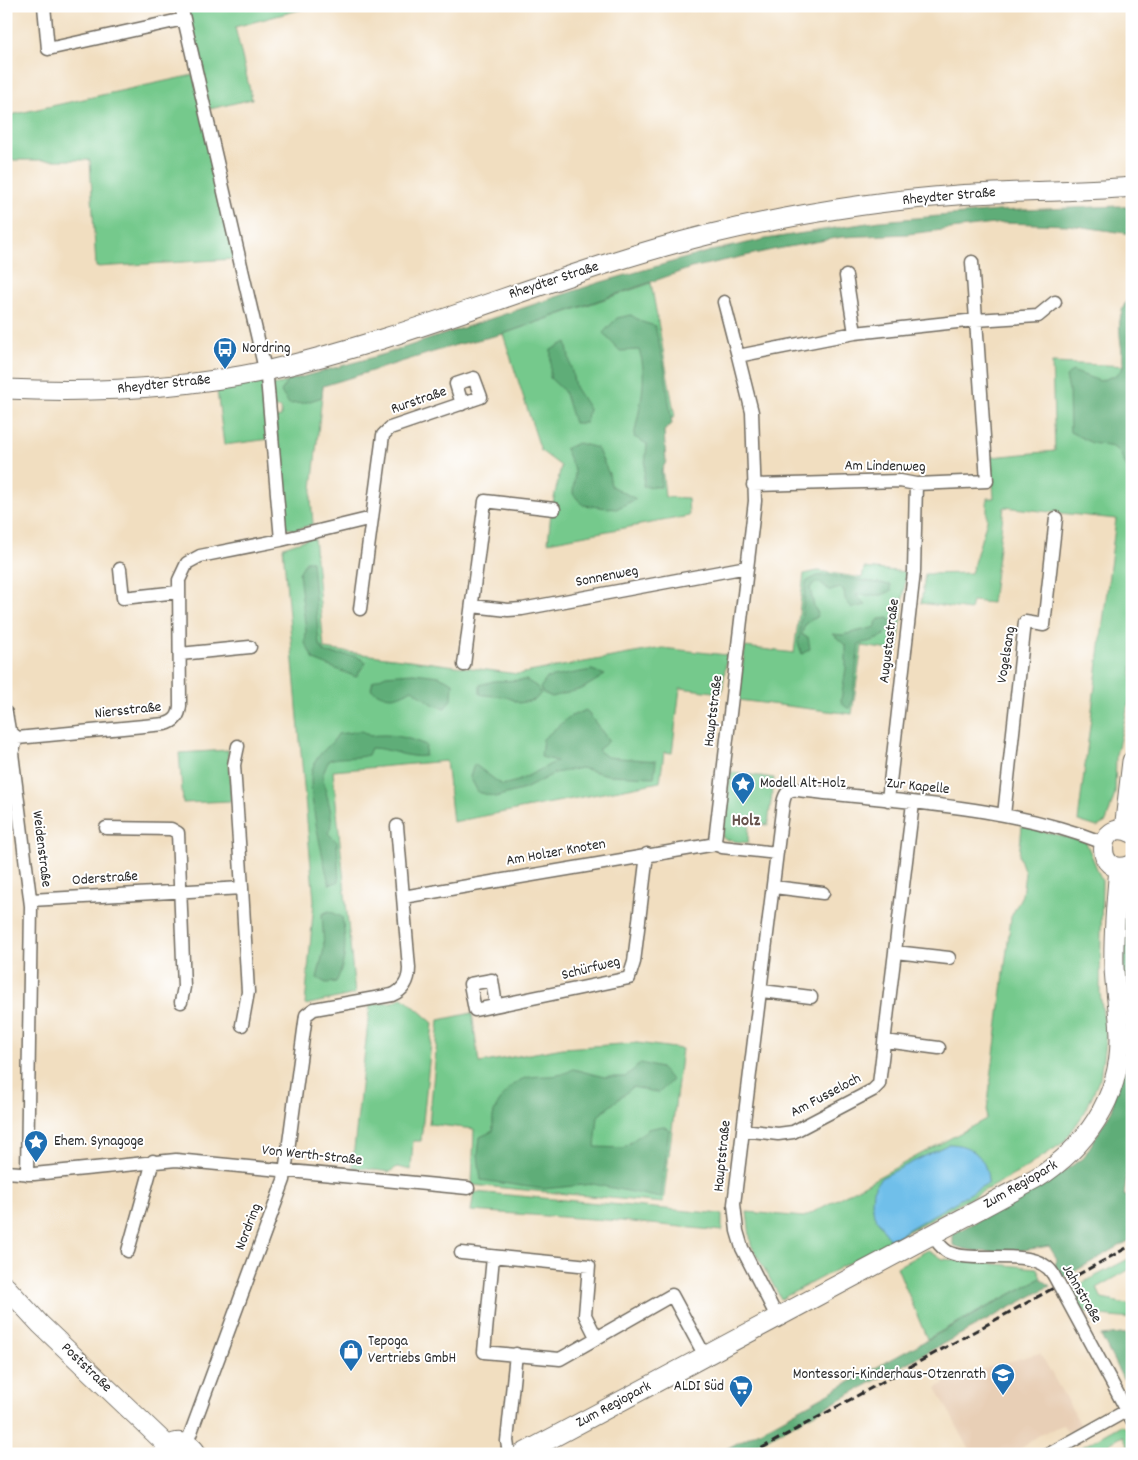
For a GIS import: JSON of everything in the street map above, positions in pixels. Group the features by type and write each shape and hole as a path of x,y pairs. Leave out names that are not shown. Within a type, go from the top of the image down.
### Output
{"street":[{"path":"44,6 48,49 183,12 265,371 281,540 372,518"},
{"name":"Rheydter Straße","path":"6,389 78,391 142,389 265,371 379,340 650,251 770,222 920,198 1007,191 1132,187"},
{"name":"Rheydter Straße","path":"1106,189 1132,193"},
{"name":"Am Lindenweg","path":"753,485 900,481 916,484 988,481 972,262"},
{"path":"846,276 855,332"},
{"path":"724,302 752,412 753,485"},
{"path":"738,356 855,332 1038,316 1055,302"},
{"name":"Rurstraße","path":"360,609 385,432 390,428 462,404"},
{"name":"Augustastraße","path":"888,800 914,572 916,484"},
{"name":"Hauptstraße","path":"716,844 755,501 753,485"},
{"path":"464,665 485,501 554,509"},
{"name":"Vogelsang","path":"1004,815 1025,622 1044,625 1056,518"},
{"name":"Niersstraße","path":"17,738 170,723 179,713 178,592 181,573 187,563 195,558 281,540"},
{"name":"Sonnenweg","path":"472,606 508,610 522,609 747,567"},
{"path":"120,569 123,598 178,592"},
{"path":"180,654 250,647"},
{"path":"6,713 9,730 17,738"},
{"name":"Weidenstraße","path":"17,738 12,753 31,900 27,1174"},
{"path":"238,746 234,765 248,992 242,1025"},
{"path":"1125,866 1113,866 1104,857 1104,843 1113,832 1128,832 1132,761"},
{"name":"Zur Kapelle","path":"777,853 783,803 786,793 790,790 1004,815 1057,826 1104,843"},
{"name":"Am Fusseloch","path":"743,1130 778,1134 790,1133 875,1088 880,1081 913,803"},
{"path":"396,826 403,897"},
{"path":"106,828 171,829 177,831 184,986 181,1002"},
{"path":"716,844 722,847 777,853"},
{"name":"Am Holzer Knoten","path":"403,897 647,854 716,844"},
{"name":"Hauptstraße","path":"777,853 762,991 735,1189 736,1221 748,1263 777,1317"},
{"name":"Schürfweg","path":"496,1005 629,978 634,962 647,854"},
{"name":"Zum Regiopark","path":"522,1454 1050,1170 1077,1146 1102,1111 1114,1079 1120,1045 1114,956 1125,866"},
{"path":"774,887 823,893"},
{"name":"Oderstraße","path":"31,900 242,888"},
{"name":"Nordring","path":"192,1448 286,1170 306,1013 392,995 402,988 408,978 409,968 403,897"},
{"path":"895,952 949,958"},
{"path":"762,991 812,997"},
{"path":"885,1041 939,1048"},
{"name":"Von Werth-Straße","path":"6,1172 27,1174 153,1161 184,1160 468,1188"},
{"path":"128,1251 153,1161"},
{"name":"Jahnstraße","path":"932,1234 940,1245 951,1253 1030,1259 1043,1264 1053,1274 1129,1416"},
{"path":"461,1253 589,1266 585,1315 596,1337"},
{"path":"493,1256 484,1352 560,1359 672,1295 706,1356"},
{"name":"Poststraße","path":"6,1287 165,1450"},
{"path":"509,1454 507,1441 516,1354"},
{"path":"1049,1454 1129,1416"},
{"path":"165,1450 179,1442 192,1448"}],"shaded area":[{"name":"Montessori-Kinderhaus-Otzenrath","path":"1040,1353 1081,1425 1068,1432 1063,1425 1039,1435 1014,1454 972,1454 936,1388 957,1376"}],"green space":[{"path":"205,6 314,6 235,27 252,99 210,109 187,12"},
{"path":"193,75 235,259 96,267 90,160 6,160 6,116"},
{"path":"1119,206 1132,208 1132,234 1069,225 1003,223 908,234 842,237 772,250 691,268 503,334 456,345 323,386 322,397 304,403 289,404 281,392 287,381 385,354 598,283 711,251 766,239 880,221 998,211"},
{"path":"651,283 675,417 658,425 665,497 688,498 689,516 548,542 551,512 561,466 541,451 503,334"},
{"path":"1132,293 1132,478 1120,453 1113,447 1092,443 1070,432 1069,390 1066,377 1072,371 1100,381 1116,375 1123,368 1120,321 1126,302"},
{"path":"631,315 642,322 655,326 664,365 672,424 664,431 666,462 661,471 661,487 643,486 647,444 634,437 643,382 642,361 639,350 620,351 603,333 617,318"},
{"path":"566,342 575,387 589,409 586,423 574,423 564,391 550,378 551,350"},
{"path":"1052,363 1132,366 1132,689 1116,755 1115,794 1106,822 1097,827 1078,821 1116,519 1004,507 992,603 972,601 970,610 921,603 925,574 971,573 987,520 987,498 994,498 991,457 1055,451"},
{"path":"321,372 323,386 311,498 313,524 295,530 287,528 284,523 275,418 281,417 281,408 274,408 272,386"},
{"path":"263,381 270,439 224,445 217,391"},
{"path":"578,443 597,448 609,474 611,486 636,499 616,509 583,505 573,494 575,471 565,449"},
{"path":"314,537 324,649 518,674 662,648 727,655 722,693 680,688 672,753 664,752 660,782 453,822 446,761 333,771 355,994 305,1005 314,901 283,547"},
{"path":"306,561 312,561 319,644 325,653 356,656 366,662 356,677 314,660 305,643 306,631 299,573"},
{"path":"864,568 906,572 898,651 862,646 852,714 738,700 745,647 794,653 804,574 818,571 862,578"},
{"path":"828,575 891,585 891,591 882,595 856,595 866,605 852,608 845,599 844,590 840,588 830,591 821,583 814,583 810,588 814,607 818,613 816,618 806,624 804,629 802,635 808,637 810,649 802,654 798,643 806,582 817,576"},
{"path":"889,618 892,624 886,633 879,638 859,644 852,702 849,709 842,704 841,700 846,668 846,646 833,634 842,635 876,627 879,619"},
{"path":"592,670 605,675 582,689 552,697 543,693 540,688 547,678"},
{"path":"413,673 439,676 453,683 452,698 445,708 434,705 412,689 392,697 382,695 371,689 373,681 386,675"},
{"path":"526,680 536,686 541,693 535,700 519,703 504,697 480,694 480,685 494,681"},
{"path":"586,710 609,741 598,750 607,757 656,761 654,777 608,775 581,768 555,773 525,789 495,797 478,792 470,777 474,764 502,785 518,781 557,761 541,757 543,739 569,717"},
{"path":"362,731 370,736 398,736 426,745 425,756 412,756 371,748 368,755 329,760 323,779 331,814 328,833 337,842 339,882 329,884 313,806 311,777 313,767 321,753 332,743 338,734"},
{"path":"228,750 231,801 183,803 179,753"},
{"path":"730,772 774,778 768,825 749,823 748,843 726,840 722,837"},
{"path":"1022,826 1086,842 1102,881 1100,993 1106,1036 1100,1078 1085,1112 1064,1142 1021,1171 781,1299 751,1245 747,1212 804,1217 986,1119 1011,917 1022,895 1025,873 1019,856"},
{"path":"1131,884 1132,1135 1124,1196 1132,1195 1132,1239 1061,1279 1055,1265 1057,1259 1049,1246 988,1252 964,1249 953,1245 953,1234 1046,1184 1084,1157 1113,1108 1123,900"},
{"path":"329,911 342,917 345,950 340,974 336,982 326,983 317,978 324,949 322,914"},
{"path":"403,997 433,1023 421,1141 413,1141 411,1170 397,1167 390,1172 352,1167 370,1004 393,1002"},
{"path":"472,1013 479,1063 563,1048 637,1043 682,1049 663,1203 472,1185 474,1129 429,1124 439,1020"},
{"path":"641,1063 660,1068 672,1080 659,1093 633,1087 598,1116 595,1147 623,1148 648,1129 663,1126 669,1130 661,1198 593,1184 543,1189 481,1180 478,1155 480,1137 493,1131 495,1109 504,1095 520,1080 528,1077 555,1075 573,1069 604,1077 625,1077"},
{"path":"474,1192 722,1214 722,1231 621,1221 471,1211"},
{"path":"928,1250 943,1259 1037,1268 1041,1278 927,1339 897,1267"},
{"path":"1132,1257 1132,1268 1097,1288 1102,1299 1132,1305 1132,1319 1093,1314 1077,1306 1069,1290"},
{"path":"1041,1278 1050,1286 739,1454 717,1454"},
{"path":"1132,1333 1132,1375 1123,1379 1101,1336"},
{"path":"1121,1425 1130,1433 1132,1453 1123,1436 1091,1454 1070,1454"}],"water":[{"path":"949,1144 965,1147 977,1155 985,1167 988,1183 890,1240 874,1215 873,1190 881,1178"}],"railway":[{"path":"751,1454 1132,1245"}],"place":[{"name":"Nordring","path":"225,370"},
{"name":"Modell Alt-Holz","path":"743,805"},
{"name":"Ehem. Synagoge","path":"36,1163"},
{"name":"Tepoga Vertriebs GmbH","path":"351,1372"},
{"name":"Montessori-Kinderhaus-Otzenrath","path":"1003,1396"},
{"name":"ALDI Süd","path":"741,1408"}],"district":[{"name":"Holz","path":"746,821"}]}
